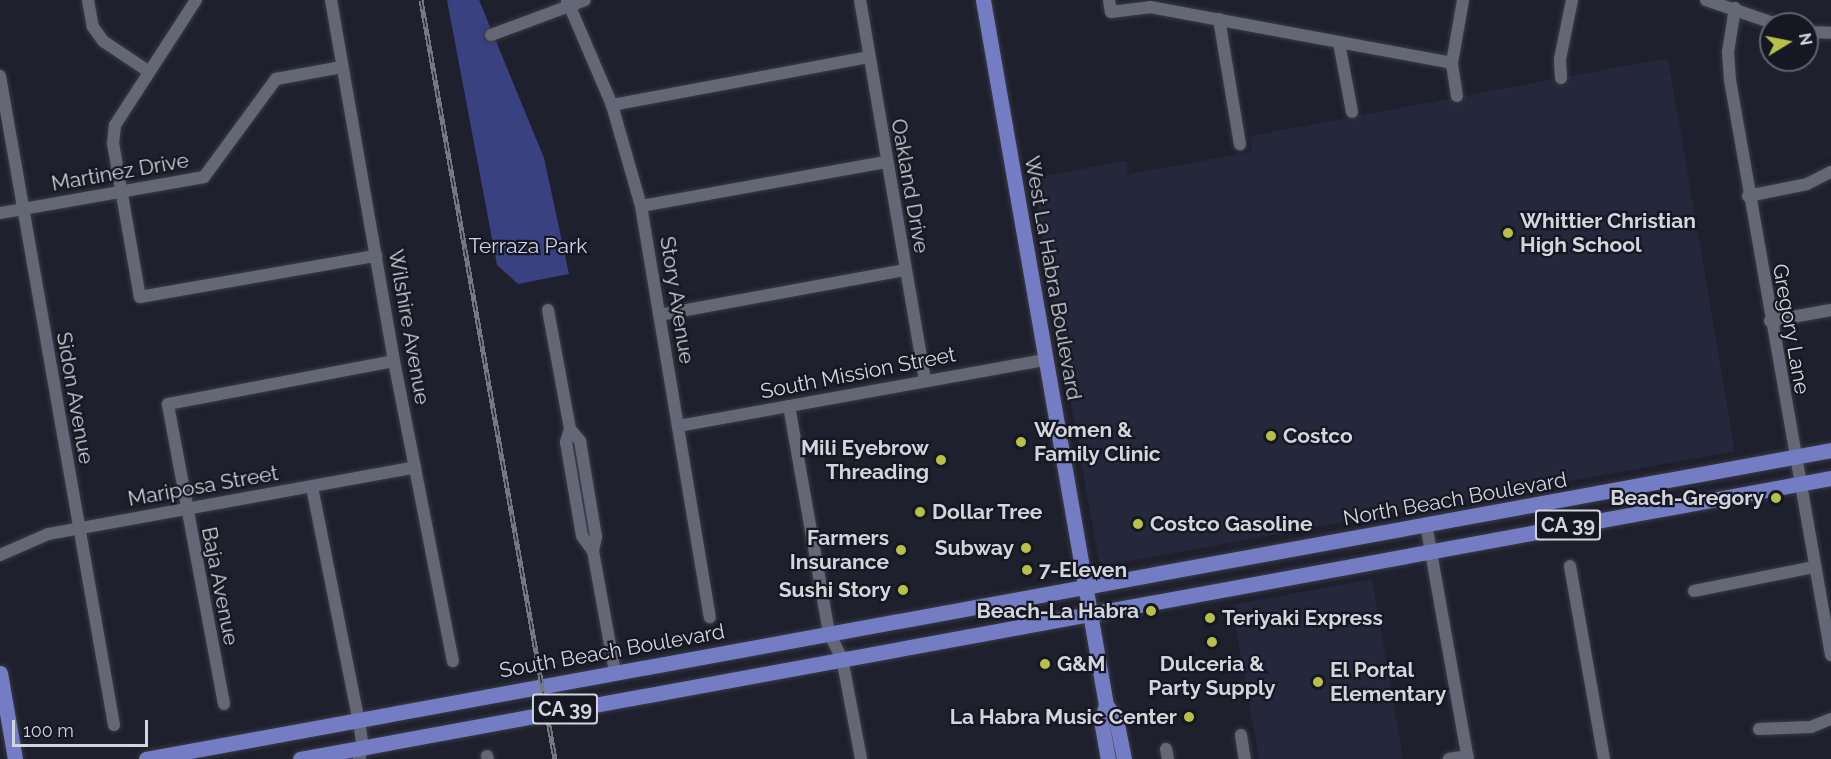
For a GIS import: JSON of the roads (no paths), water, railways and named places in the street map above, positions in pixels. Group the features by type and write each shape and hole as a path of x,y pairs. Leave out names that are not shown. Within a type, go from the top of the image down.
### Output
{"main road":[{"name":"West La Habra Boulevard","path":"983,0 1106,705 1116,719 1124,759"},
{"name":"North Beach Boulevard","path":"1086,588 1831,450"},
{"name":"CA 39","path":"300,759 364,755 842,658 1831,478"},
{"name":"South Beach Boulevard","path":"146,759 1086,588"},
{"path":"0,673 15,759"},
{"name":"West La Habra Boulevard","path":"1106,705 1101,720 1108,759"}],"street":[{"path":"88,0 93,27 103,40 148,71"},
{"path":"196,0 115,125 113,142 140,297 376,256"},
{"name":"Wilshire Avenue","path":"331,0 394,361 453,661"},
{"path":"491,35 568,2 585,0"},
{"name":"Oakland Drive","path":"860,0 885,162 925,379"},
{"path":"1457,96 1452,63 1463,0"},
{"path":"1561,78 1560,59 1572,0"},
{"path":"1706,0 1759,17"},
{"name":"Story Avenue","path":"568,2 612,105 641,206 710,617"},
{"path":"1110,6 1150,7 1452,63"},
{"name":"Gregory Lane","path":"1735,8 1728,52 1730,80 1748,196 1831,655"},
{"path":"1219,19 1240,144"},
{"path":"1339,43 1352,112"},
{"path":"612,105 868,57"},
{"name":"Martinez Drive","path":"0,213 204,177 276,79 342,67"},
{"name":"Sidon Avenue","path":"0,76 114,725"},
{"path":"641,206 885,162"},
{"path":"1748,196 1807,184 1831,172"},
{"path":"659,315 905,270"},
{"path":"548,310 570,429 579,441 596,537 593,551 615,672"},
{"path":"1770,321 1831,310"},
{"name":"South Mission Street","path":"678,426 925,379 1046,360"},
{"name":"Baja Avenue","path":"224,704 184,508 168,404 394,361"},
{"path":"789,406 829,633 842,658 861,759"},
{"name":"Mariposa Street","path":"0,555 48,534 415,467"},
{"path":"312,487 364,755"},
{"path":"1426,524 1468,757 1449,759"},
{"path":"1570,566 1604,759"},
{"path":"1694,591 1814,567"},
{"path":"1759,729 1797,729 1831,719"},
{"path":"1241,735 1245,759"}],"railway":[{"path":"421,0 555,759"}],"place":[{"name":"Whittier Christian High School","path":"1508,233"},
{"name":"Costco","path":"1271,436"},
{"name":"Women & Family Clinic","path":"1021,442"},
{"name":"Mili Eyebrow Threading","path":"941,460"},
{"name":"Beach-Gregory","path":"1776,498"},
{"name":"Dollar Tree","path":"920,512"},
{"name":"Costco Gasoline","path":"1138,524"},
{"name":"Subway","path":"1026,548"},
{"name":"Farmers Insurance","path":"901,550"},
{"name":"7-Eleven","path":"1027,570"},
{"name":"Sushi Story","path":"903,590"},
{"name":"Beach-La Habra","path":"1151,611"},
{"name":"Teriyaki Express","path":"1210,618"},
{"name":"Dulceria & Party Supply","path":"1212,642"},
{"name":"G&M","path":"1045,664"},
{"name":"El Portal Elementary","path":"1318,682"},
{"name":"La Habra Music Center","path":"1189,717"}],"park label":[{"name":"Terraza Park","path":"528,246"}]}
